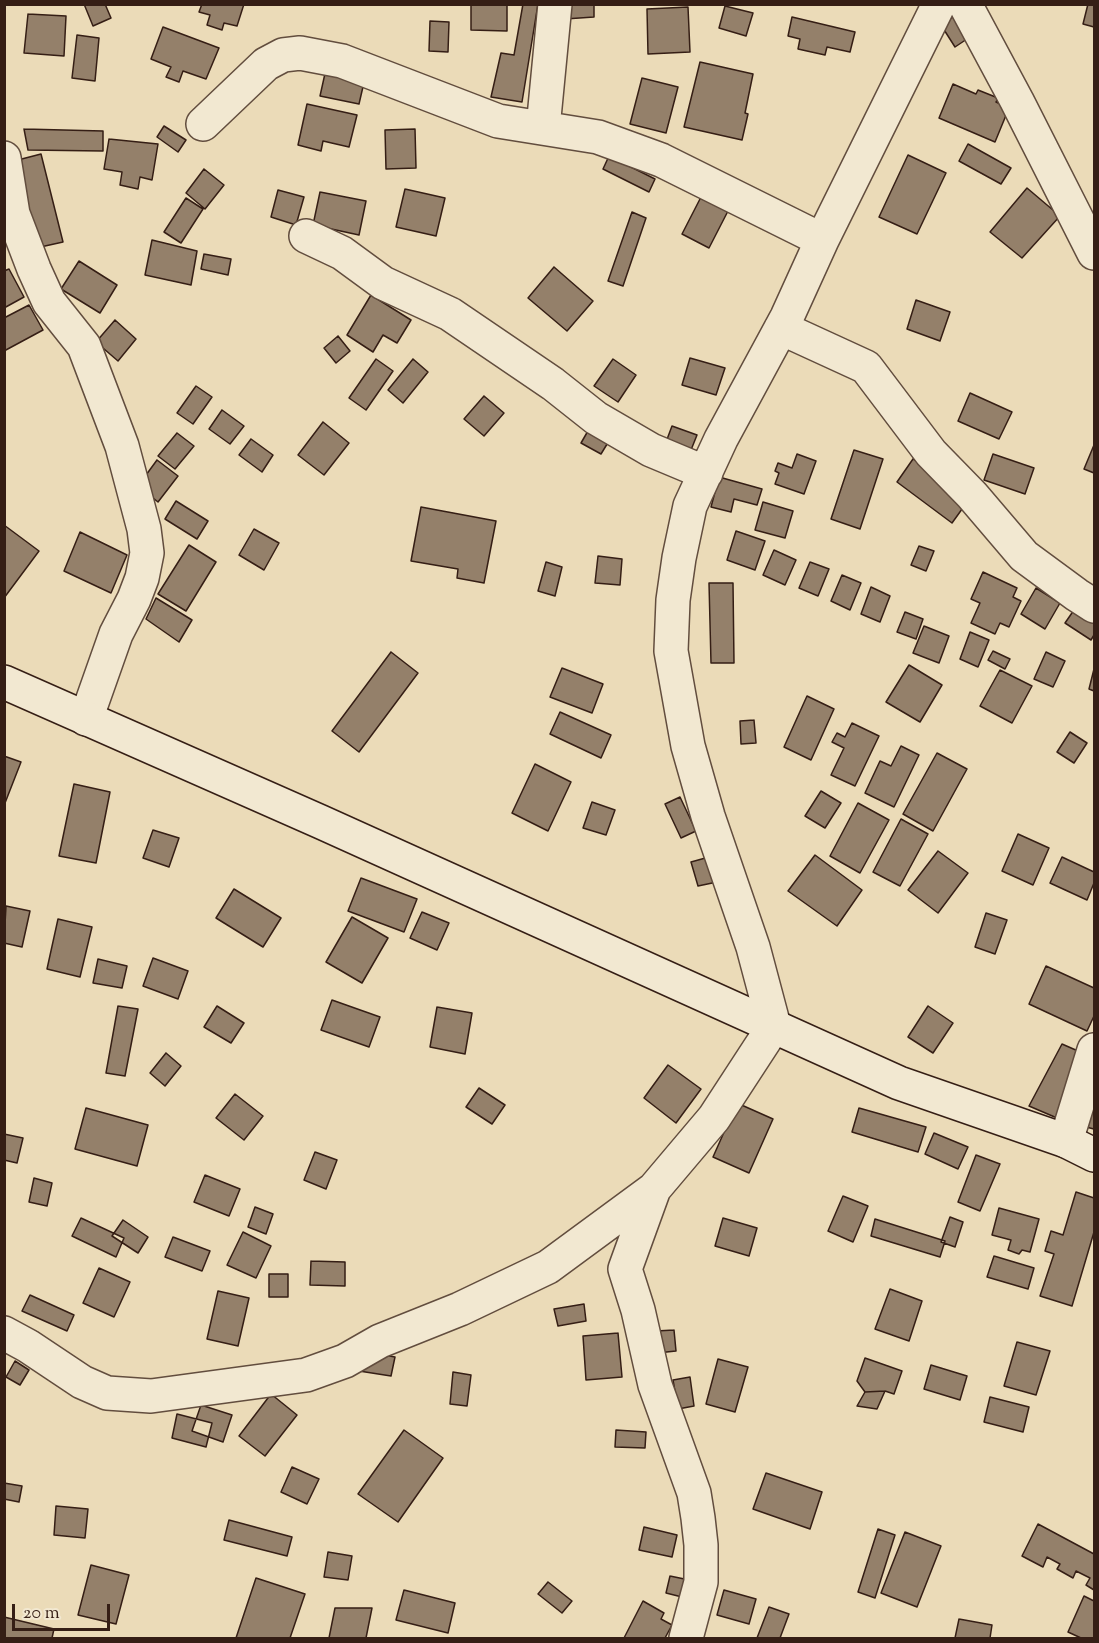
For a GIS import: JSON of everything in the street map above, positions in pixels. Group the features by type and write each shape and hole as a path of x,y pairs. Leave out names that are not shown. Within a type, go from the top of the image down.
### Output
{"street":[{"path":"543,128 555,4"},
{"path":"4,1334 28,1346 82,1382 107,1393 151,1396 306,1375 345,1361 380,1341 460,1309 548,1267 654,1189 714,1118 774,1026 753,947 708,816 688,746 671,651 673,600 690,506 721,439 781,328 822,240 944,5 1017,101 1095,254"},
{"path":"203,124 266,64 283,55 300,53 342,61 498,121 598,137 661,160 822,240"},
{"path":"4,158 13,214 49,302 84,346 122,446 144,529 147,554 142,578 116,634 86,719"},
{"path":"306,236 342,253 383,283 450,314 553,384 596,417 651,450 706,473"},
{"path":"781,328 866,366 932,453 972,495 1024,556 1095,606"},
{"path":"4,682 321,822 899,1083 1080,1148 1095,1050"},
{"path":"654,1189 626,1269 638,1310 654,1385 693,1493 698,1518 701,1582 686,1638"}],"building":[{"path":"84,4 105,4 111,18 93,26"},
{"path":"202,4 244,4 237,26 224,23 222,30 207,25 210,15 199,12"},
{"path":"471,4 507,4 507,31 471,30"},
{"path":"523,4 538,4 522,102 491,97 501,53 514,55"},
{"path":"564,4 594,4 594,17 565,19"},
{"path":"1088,4 1094,4 1094,27 1083,24"},
{"path":"725,6 753,13 746,36 719,28"},
{"path":"688,7 690,52 648,54 647,9"},
{"path":"959,13 973,35 955,47 941,25"},
{"path":"28,14 66,16 64,56 24,53"},
{"path":"792,17 855,32 850,52 827,47 825,55 798,49 800,39 788,36"},
{"path":"430,21 449,22 448,52 429,51"},
{"path":"163,27 219,48 206,79 183,71 179,82 166,77 171,67 151,59"},
{"path":"77,35 99,38 95,81 72,78"},
{"path":"700,62 753,74 742,140 684,127"},
{"path":"326,69 365,78 359,104 320,96"},
{"path":"642,78 678,87 666,133 630,124"},
{"path":"953,84 976,94 978,90 998,98 996,102 1009,108 995,142 939,118"},
{"path":"307,104 357,115 349,147 323,141 321,151 298,145"},
{"path":"164,126 186,140 178,152 157,137"},
{"path":"24,129 103,131 103,151 28,150"},
{"path":"415,129 416,168 386,169 385,130"},
{"path":"109,139 158,144 152,180 140,177 138,189 120,185 122,172 104,169"},
{"path":"968,144 1011,168 1001,184 959,161"},
{"path":"41,154 63,242 36,248 14,161"},
{"path":"908,155 946,173 917,234 879,217"},
{"path":"609,156 655,179 649,192 603,169"},
{"path":"204,169 224,185 205,209 186,193"},
{"path":"1027,188 1060,216 1022,258 990,232"},
{"path":"405,189 445,198 436,236 396,227"},
{"path":"278,190 304,197 296,225 271,217"},
{"path":"320,192 366,201 359,235 313,225"},
{"path":"701,197 728,211 709,248 682,234"},
{"path":"186,198 203,209 181,243 164,232"},
{"path":"632,212 646,218 623,286 608,281"},
{"path":"152,240 197,251 191,285 145,275"},
{"path":"204,254 231,259 228,275 201,269"},
{"path":"79,261 117,285 100,313 61,289"},
{"path":"554,267 593,301 567,331 528,298"},
{"path":"9,269 24,297 4,308 4,271"},
{"path":"371,295 411,320 397,343 383,335 373,352 347,335"},
{"path":"916,300 950,312 940,341 907,329"},
{"path":"29,305 43,330 4,351 4,318"},
{"path":"115,320 136,339 118,361 96,342"},
{"path":"338,336 350,351 336,363 324,348"},
{"path":"690,358 725,368 716,395 682,385"},
{"path":"376,359 393,371 366,410 349,398"},
{"path":"413,359 428,372 403,403 388,390"},
{"path":"613,359 636,375 618,402 594,386"},
{"path":"196,386 212,397 193,424 177,413"},
{"path":"970,393 1012,412 999,439 958,421"},
{"path":"484,396 504,413 484,436 464,419"},
{"path":"222,410 244,426 230,444 209,429"},
{"path":"323,422 349,443 324,475 298,455"},
{"path":"592,424 612,436 601,454 581,443"},
{"path":"672,426 697,435 691,450 666,442"},
{"path":"177,433 194,446 175,469 158,456"},
{"path":"251,439 273,455 262,472 239,455"},
{"path":"1094,445 1094,473 1084,469"},
{"path":"854,450 883,459 860,529 831,519"},
{"path":"797,454 816,461 804,494 775,484 779,473 775,471 778,463 792,468"},
{"path":"993,454 1034,468 1025,494 984,480"},
{"path":"913,459 970,498 952,523 897,482"},
{"path":"157,460 178,476 158,502 138,486"},
{"path":"719,477 762,489 757,505 734,499 731,512 711,507"},
{"path":"176,501 208,521 197,539 165,519"},
{"path":"763,502 793,511 785,538 755,530"},
{"path":"421,507 496,521 484,583 457,578 458,569 411,561"},
{"path":"4,525 39,551 4,598"},
{"path":"254,529 279,543 264,570 239,555"},
{"path":"736,531 765,541 755,570 727,560"},
{"path":"80,532 127,555 111,593 64,571"},
{"path":"189,545 216,562 186,611 158,594"},
{"path":"919,546 934,551 926,571 911,565"},
{"path":"774,550 796,560 785,585 763,575"},
{"path":"598,556 622,559 620,585 595,583"},
{"path":"546,562 562,567 555,596 538,591"},
{"path":"810,562 829,569 818,596 799,588"},
{"path":"983,572 1017,588 1013,597 1021,601 1009,627 1000,623 995,634 971,623 980,603 971,599"},
{"path":"842,575 861,583 850,610 831,601"},
{"path":"709,583 733,583 734,663 711,663"},
{"path":"871,587 890,596 880,622 861,614"},
{"path":"1036,588 1060,603 1045,629 1021,614"},
{"path":"156,598 192,620 179,642 146,619"},
{"path":"1074,610 1094,624 1094,635 1091,640 1065,623"},
{"path":"905,612 923,619 916,639 897,632"},
{"path":"924,626 949,636 939,663 913,653"},
{"path":"970,632 989,640 978,667 960,659"},
{"path":"993,651 1010,659 1005,669 988,660"},
{"path":"391,652 418,673 359,752 332,731"},
{"path":"1046,652 1065,661 1053,687 1034,679"},
{"path":"909,665 942,685 920,722 886,702"},
{"path":"562,668 603,684 592,713 550,697"},
{"path":"1094,669 1094,691 1089,689"},
{"path":"1000,670 1032,686 1012,723 980,706"},
{"path":"807,696 834,709 811,760 784,747"},
{"path":"560,712 611,735 601,758 550,734"},
{"path":"754,720 756,743 741,744 740,721"},
{"path":"852,723 879,736 855,786 831,775 844,748 832,742 837,733 845,737"},
{"path":"1070,732 1087,743 1074,763 1057,752"},
{"path":"901,746 919,755 894,807 865,793 880,761 891,766"},
{"path":"937,753 967,769 933,831 903,814"},
{"path":"4,756 21,762 5,803 4,803"},
{"path":"535,764 571,782 548,831 512,813"},
{"path":"74,784 110,792 96,863 59,856"},
{"path":"821,791 841,803 825,828 805,816"},
{"path":"680,797 696,831 681,838 665,804"},
{"path":"592,802 615,810 606,835 583,828"},
{"path":"858,803 889,820 860,873 830,856"},
{"path":"901,819 928,834 900,886 873,872"},
{"path":"153,830 179,838 169,867 143,858"},
{"path":"1018,834 1049,848 1033,885 1002,871"},
{"path":"938,851 968,873 938,913 908,890"},
{"path":"815,855 862,890 837,926 788,891"},
{"path":"709,857 717,882 698,886 691,862"},
{"path":"1062,857 1094,872 1094,883 1087,900 1050,883"},
{"path":"361,878 417,899 404,932 348,911"},
{"path":"234,889 281,918 263,947 216,918"},
{"path":"6,906 30,911 22,947 4,943"},
{"path":"422,912 449,923 437,950 410,938"},
{"path":"986,913 1007,920 995,954 975,947"},
{"path":"352,917 388,938 362,983 326,962"},
{"path":"58,919 92,927 80,977 47,969"},
{"path":"153,958 188,971 178,999 143,986"},
{"path":"98,959 127,966 122,988 93,983"},
{"path":"1046,966 1094,988 1094,1016 1087,1031 1029,1004"},
{"path":"332,1000 380,1017 369,1047 321,1030"},
{"path":"118,1006 138,1009 125,1076 106,1073"},
{"path":"217,1006 244,1023 231,1043 204,1027"},
{"path":"928,1006 953,1023 933,1053 908,1037"},
{"path":"437,1007 472,1013 465,1054 430,1047"},
{"path":"1062,1044 1094,1058 1057,1118 1029,1106"},
{"path":"166,1053 181,1066 165,1086 150,1073"},
{"path":"668,1065 701,1089 676,1123 644,1098"},
{"path":"1094,1067 1094,1129 1082,1126"},
{"path":"479,1088 505,1105 492,1124 466,1107"},
{"path":"235,1094 263,1116 244,1140 216,1118"},
{"path":"737,1103 773,1119 749,1173 713,1157"},
{"path":"86,1108 148,1125 137,1166 75,1149"},
{"path":"859,1108 926,1127 918,1152 852,1132"},
{"path":"934,1133 968,1147 958,1169 925,1154"},
{"path":"4,1134 23,1138 17,1163 4,1160"},
{"path":"315,1152 337,1160 326,1189 304,1180"},
{"path":"976,1155 1000,1164 980,1211 958,1202"},
{"path":"205,1175 240,1189 229,1216 194,1202"},
{"path":"34,1178 52,1183 47,1206 29,1202"},
{"path":"1076,1192 1094,1198 1094,1232 1072,1306 1040,1296 1054,1254 1045,1251 1051,1231 1063,1235"},
{"path":"843,1196 868,1206 853,1242 828,1231"},
{"path":"255,1207 273,1214 266,1234 248,1227"},
{"path":"999,1208 1039,1219 1030,1252 1022,1250 1019,1254 1008,1250 1011,1240 992,1235"},
{"path":"950,1217 963,1222 955,1247 941,1242"},
{"path":"81,1218 124,1238 116,1257 72,1236"},
{"path":"723,1218 757,1228 749,1256 715,1246"},
{"path":"875,1219 945,1241 940,1257 871,1236"},
{"path":"123,1220 148,1237 138,1253 112,1236"},
{"path":"243,1232 271,1246 256,1278 227,1265"},
{"path":"173,1237 210,1251 202,1271 165,1257"},
{"path":"994,1256 1034,1268 1028,1289 987,1277"},
{"path":"311,1261 345,1262 345,1286 310,1285"},
{"path":"99,1268 130,1282 114,1317 83,1303"},
{"path":"269,1274 288,1274 288,1297 269,1297"},
{"path":"890,1289 922,1301 909,1341 875,1329"},
{"path":"218,1291 249,1298 238,1346 207,1339"},
{"path":"30,1295 74,1315 67,1331 22,1311"},
{"path":"584,1304 586,1321 558,1326 554,1309"},
{"path":"674,1330 676,1351 657,1353 656,1331"},
{"path":"618,1333 622,1377 586,1380 583,1336"},
{"path":"1017,1342 1050,1351 1036,1395 1004,1386"},
{"path":"363,1351 395,1357 391,1376 359,1371"},
{"path":"865,1358 902,1371 894,1394 885,1391 865,1392 857,1381"},
{"path":"718,1359 748,1367 735,1412 706,1404"},
{"path":"15,1361 29,1370 20,1385 6,1377"},
{"path":"931,1365 967,1376 960,1400 924,1389"},
{"path":"453,1372 471,1375 467,1406 450,1404"},
{"path":"690,1377 694,1406 678,1409 673,1380"},
{"path":"885,1391 877,1409 857,1406 865,1392"},
{"path":"271,1394 297,1415 265,1456 239,1436"},
{"path":"990,1397 1029,1407 1023,1432 984,1422"},
{"path":"201,1405 232,1415 223,1442 192,1431"},
{"path":"177,1414 212,1423 206,1447 172,1438"},
{"path":"404,1430 443,1458 398,1522 358,1494"},
{"path":"616,1430 646,1432 645,1448 615,1447"},
{"path":"292,1467 319,1479 307,1504 281,1492"},
{"path":"766,1473 822,1492 810,1529 753,1509"},
{"path":"4,1483 22,1486 19,1502 4,1499"},
{"path":"56,1506 88,1509 85,1538 54,1535"},
{"path":"229,1520 292,1537 287,1556 224,1540"},
{"path":"1038,1524 1094,1554 1094,1590 1086,1585 1090,1578 1076,1571 1073,1578 1057,1569 1060,1564 1047,1557 1043,1567 1022,1556"},
{"path":"644,1527 677,1535 672,1557 639,1550"},
{"path":"878,1529 895,1535 875,1598 858,1592"},
{"path":"905,1532 941,1546 917,1607 881,1593"},
{"path":"328,1552 352,1556 348,1580 324,1577"},
{"path":"91,1565 129,1575 116,1624 78,1615"},
{"path":"670,1576 694,1581 690,1599 666,1593"},
{"path":"256,1578 305,1594 290,1638 236,1638"},
{"path":"548,1582 572,1601 562,1613 538,1594"},
{"path":"404,1590 455,1603 448,1633 396,1620"},
{"path":"724,1590 756,1599 749,1624 717,1615"},
{"path":"1084,1596 1094,1601 1094,1638 1081,1638 1068,1632"},
{"path":"643,1601 664,1613 661,1619 672,1625 665,1638 624,1638"},
{"path":"769,1607 789,1614 780,1638 757,1638"},
{"path":"335,1608 372,1608 366,1638 329,1638"},
{"path":"4,1617 54,1629 52,1638 4,1638"},
{"path":"959,1619 992,1625 990,1638 955,1638"}]}
